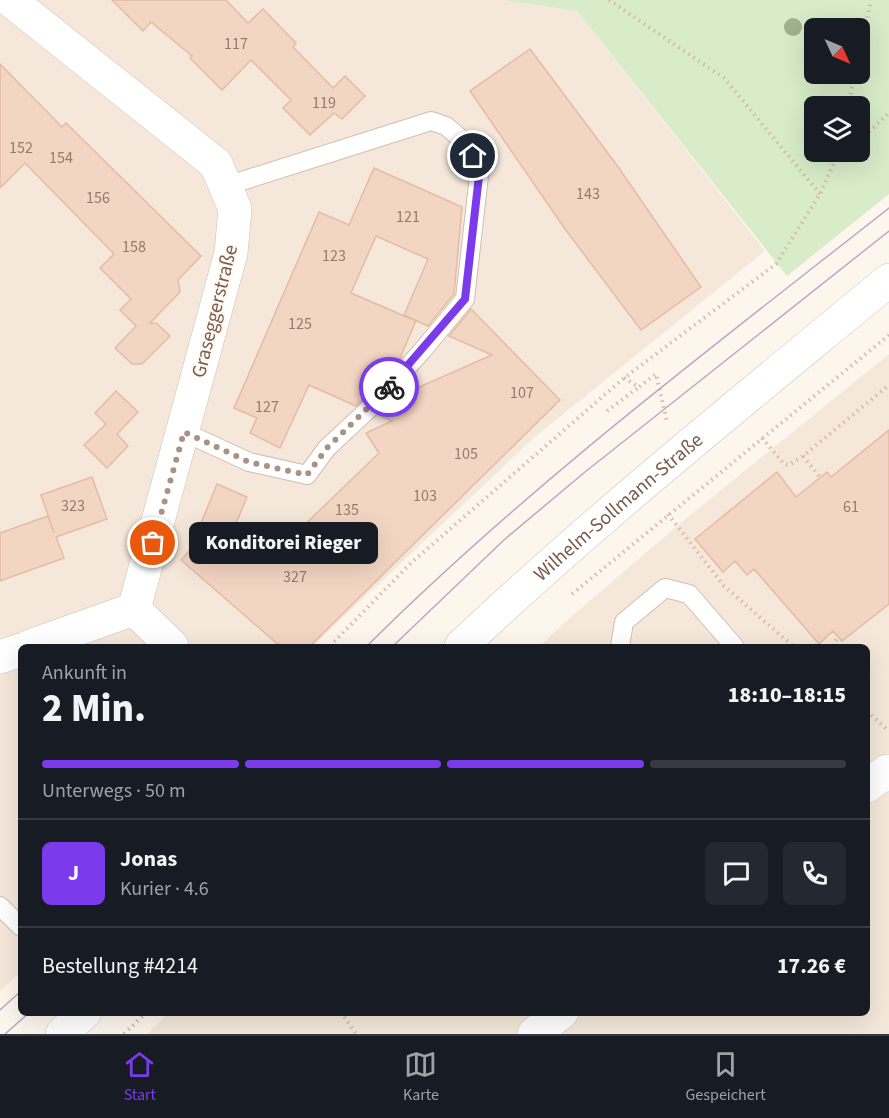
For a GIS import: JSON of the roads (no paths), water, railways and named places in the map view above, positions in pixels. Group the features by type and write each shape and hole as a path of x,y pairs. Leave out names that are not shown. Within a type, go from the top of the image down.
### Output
{"street":[{"name":"Graseggerstraße","path":"10,0 216,164 235,209 231,253 134,609"},
{"name":"Wilhelm-Sollmann-Straße","path":"463,644 545,567 707,429 889,280"},
{"path":"36,644 134,609 170,644"},
{"path":"0,657 18,651"},
{"path":"62,1034 81,1016"}],"lane":[{"path":"184,432 249,462 307,475 327,448 372,406 423,351 465,299 480,167 467,144 446,126 431,121 226,186"},
{"path":"620,644 624,622 665,588 689,594 732,644"},
{"path":"0,906 18,924"}],"tram line":[{"path":"369,644 428,587 556,474 688,366 889,208"},
{"path":"395,644 505,539 585,472 889,231"},
{"path":"0,1010 18,994"},
{"path":"5,1034 25,1016"}],"place":[{"name":"Konditorei Rieger","path":"153,543"}]}
